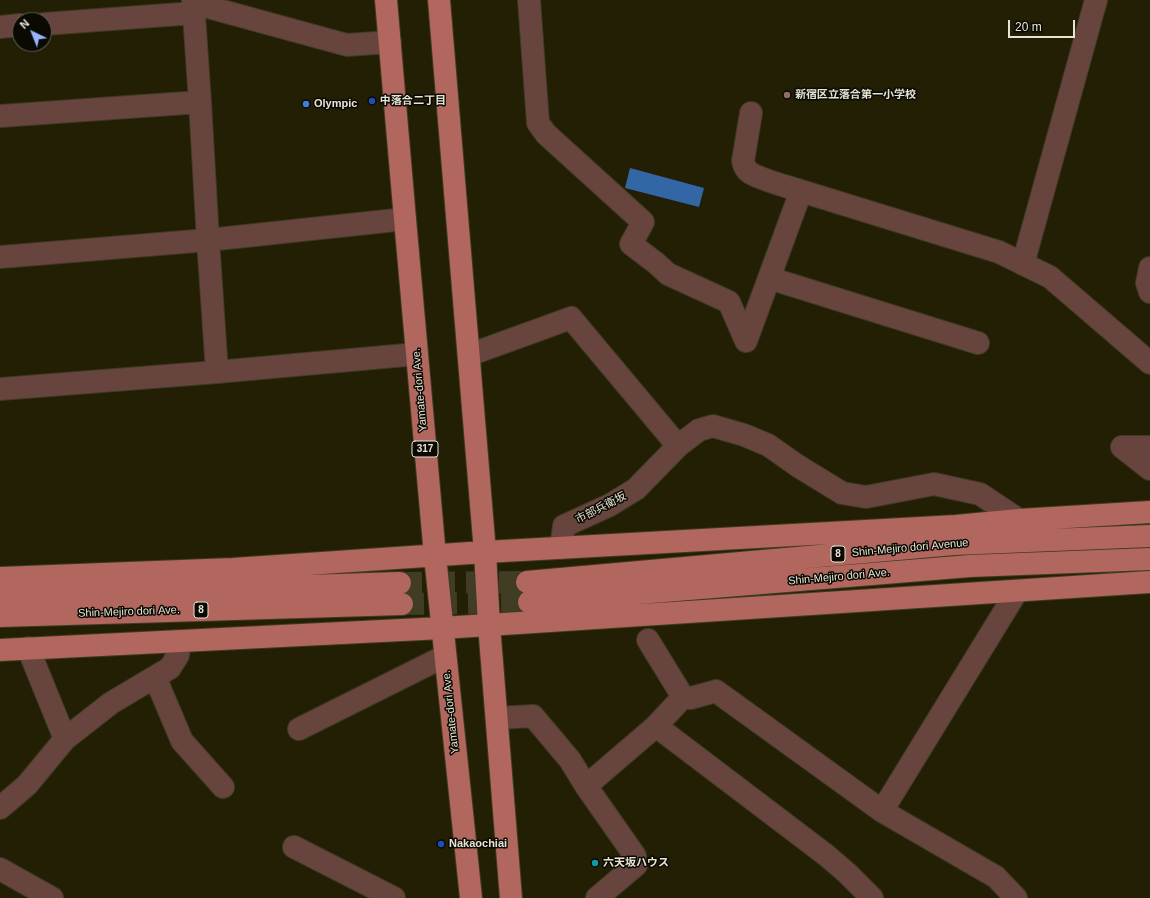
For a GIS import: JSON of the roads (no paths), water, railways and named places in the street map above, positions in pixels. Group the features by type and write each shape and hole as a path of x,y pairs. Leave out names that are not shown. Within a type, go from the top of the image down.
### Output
{"main road":[{"name":"Yamate-dori Ave.","path":"386,0 435,556 471,898"},
{"path":"439,0 486,552 489,626 511,898"},
{"path":"0,581 956,526 1019,520 1150,512"},
{"name":"Shin-Mejiro dori Avenue","path":"528,592 954,544 1150,536"},
{"name":"Shin-Mejiro dori Ave.","path":"528,592 970,566 1150,559"},
{"name":"Shin-Mejiro dori Ave.","path":"0,581 401,594 0,616"},
{"path":"0,650 489,626 1150,582"}],"street":[{"path":"529,0 538,123 546,134 643,222 631,244 668,274 729,302 746,341 801,191"},
{"path":"1023,264 1096,0"},
{"path":"193,5 217,372"},
{"path":"52,23 193,5 347,45 390,42"},
{"path":"0,27 12,26"},
{"path":"0,116 200,102"},
{"path":"751,113 743,161 744,167 749,172 801,191 999,252 1050,278 1150,363"},
{"path":"0,257 208,240 405,219"},
{"path":"1150,268 1147,283 1150,292"},
{"path":"769,278 978,343"},
{"path":"469,355 571,318 678,446"},
{"path":"0,389 217,372 417,354"},
{"name":"市部兵衛坂","path":"561,548 564,526 610,506 636,489 678,446 699,430 713,426 744,435 768,445 798,466 842,493 866,497 934,484 980,494 1019,520"},
{"path":"1150,446 1122,447 1150,469"},
{"path":"882,811 1017,591"},
{"path":"648,640 683,697"},
{"path":"0,808 27,784 66,739 111,703 170,668 178,655 180,641"},
{"path":"28,648 66,739"},
{"path":"299,729 445,656"},
{"path":"155,677 182,741 223,787"},
{"path":"683,697 691,698 716,691 882,811 996,877 1016,898"},
{"path":"586,786 656,726 683,697"},
{"path":"497,718 533,716 570,760 586,786 635,856 636,865 598,898"},
{"path":"656,726 826,855 872,898"},
{"path":"294,847 394,898"},
{"path":"0,870 52,898"}],"water":[{"path":"630,168 704,188 699,207 625,188"}],"tunnel":[{"path":"400,583 527,582"},
{"path":"402,604 529,602"}],"place":[{"name":"新宿区立落合第一小学校","path":"787,95"},
{"name":"中落合二丁目","path":"372,101"},
{"name":"Olympic","path":"306,104"},
{"name":"Nakaochiai","path":"441,844"},
{"name":"六天坂ハウス","path":"595,863"}]}
